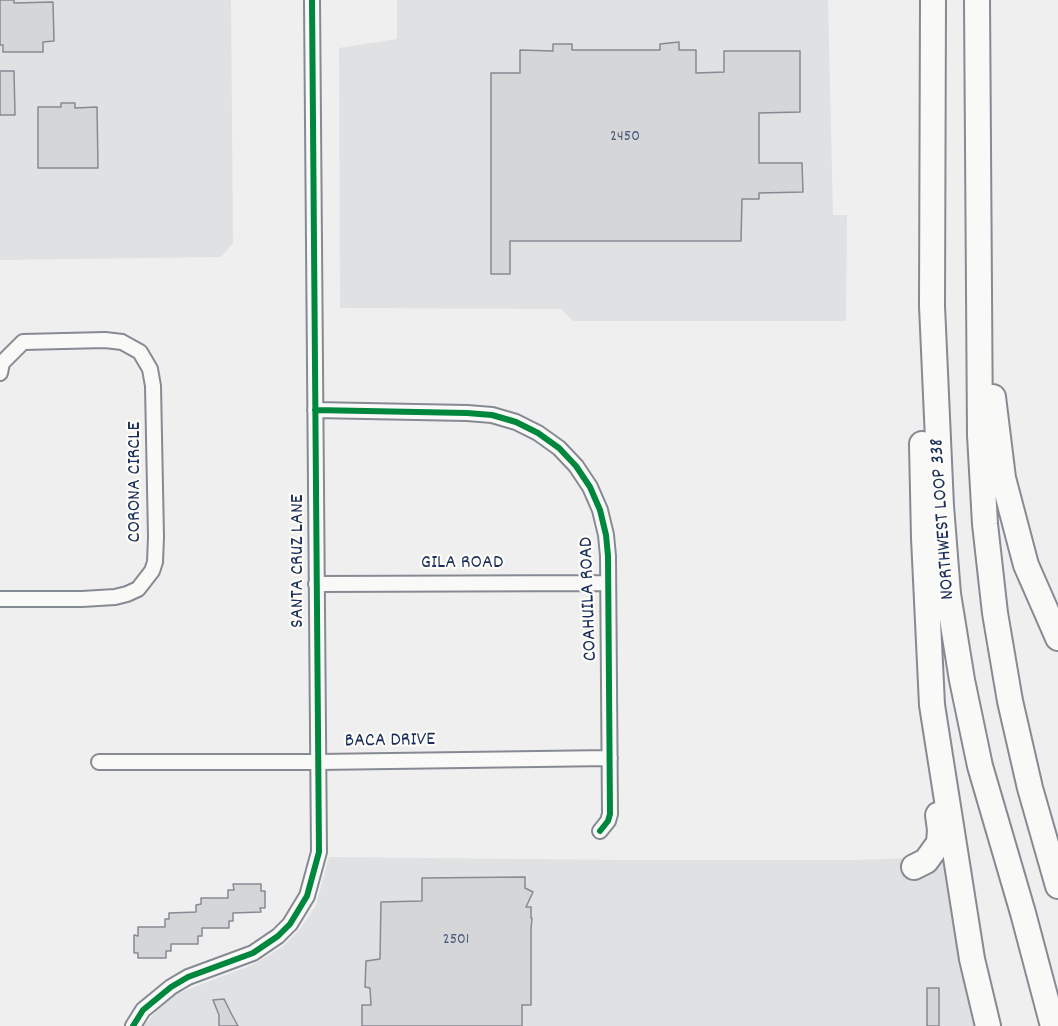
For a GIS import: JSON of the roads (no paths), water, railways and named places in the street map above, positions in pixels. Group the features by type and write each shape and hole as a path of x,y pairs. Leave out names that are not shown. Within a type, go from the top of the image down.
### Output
{"highway":[{"name":"NORTHWEST LOOP 338","path":"933,0 932,306 944,550 954,637 980,766 1053,1026"},
{"name":"NORTHWEST LOOP 338","path":"977,0 980,435 988,557 1010,701 1030,788 1058,886"},
{"path":"978,146 992,385 1003,478 1026,565 1058,638"},
{"path":"932,306 922,442 932,705 972,959 988,1026"},
{"path":"914,867 932,855 940,836 927,736 920,627 926,589"}],"street":[{"name":"SANTA CRUZ LANE","path":"133,1026 143,1010 171,987 189,977 253,953 278,936 290,924 307,896 319,852 312,0"},
{"name":"CORONA CIRCLE","path":"0,373 3,363 23,342 105,340 122,342 131,346 147,361 153,386 155,419 155,562 145,581 138,589 115,597 0,599"},
{"name":"COAHUILA ROAD","path":"315,410 466,413 500,418 516,422 538,433 576,466 590,487 600,510 606,535 610,814 608,821 600,831"},
{"name":"GILA ROAD","path":"316,584 608,583"},
{"name":"BACA DRIVE","path":"99,762 610,758"}]}
